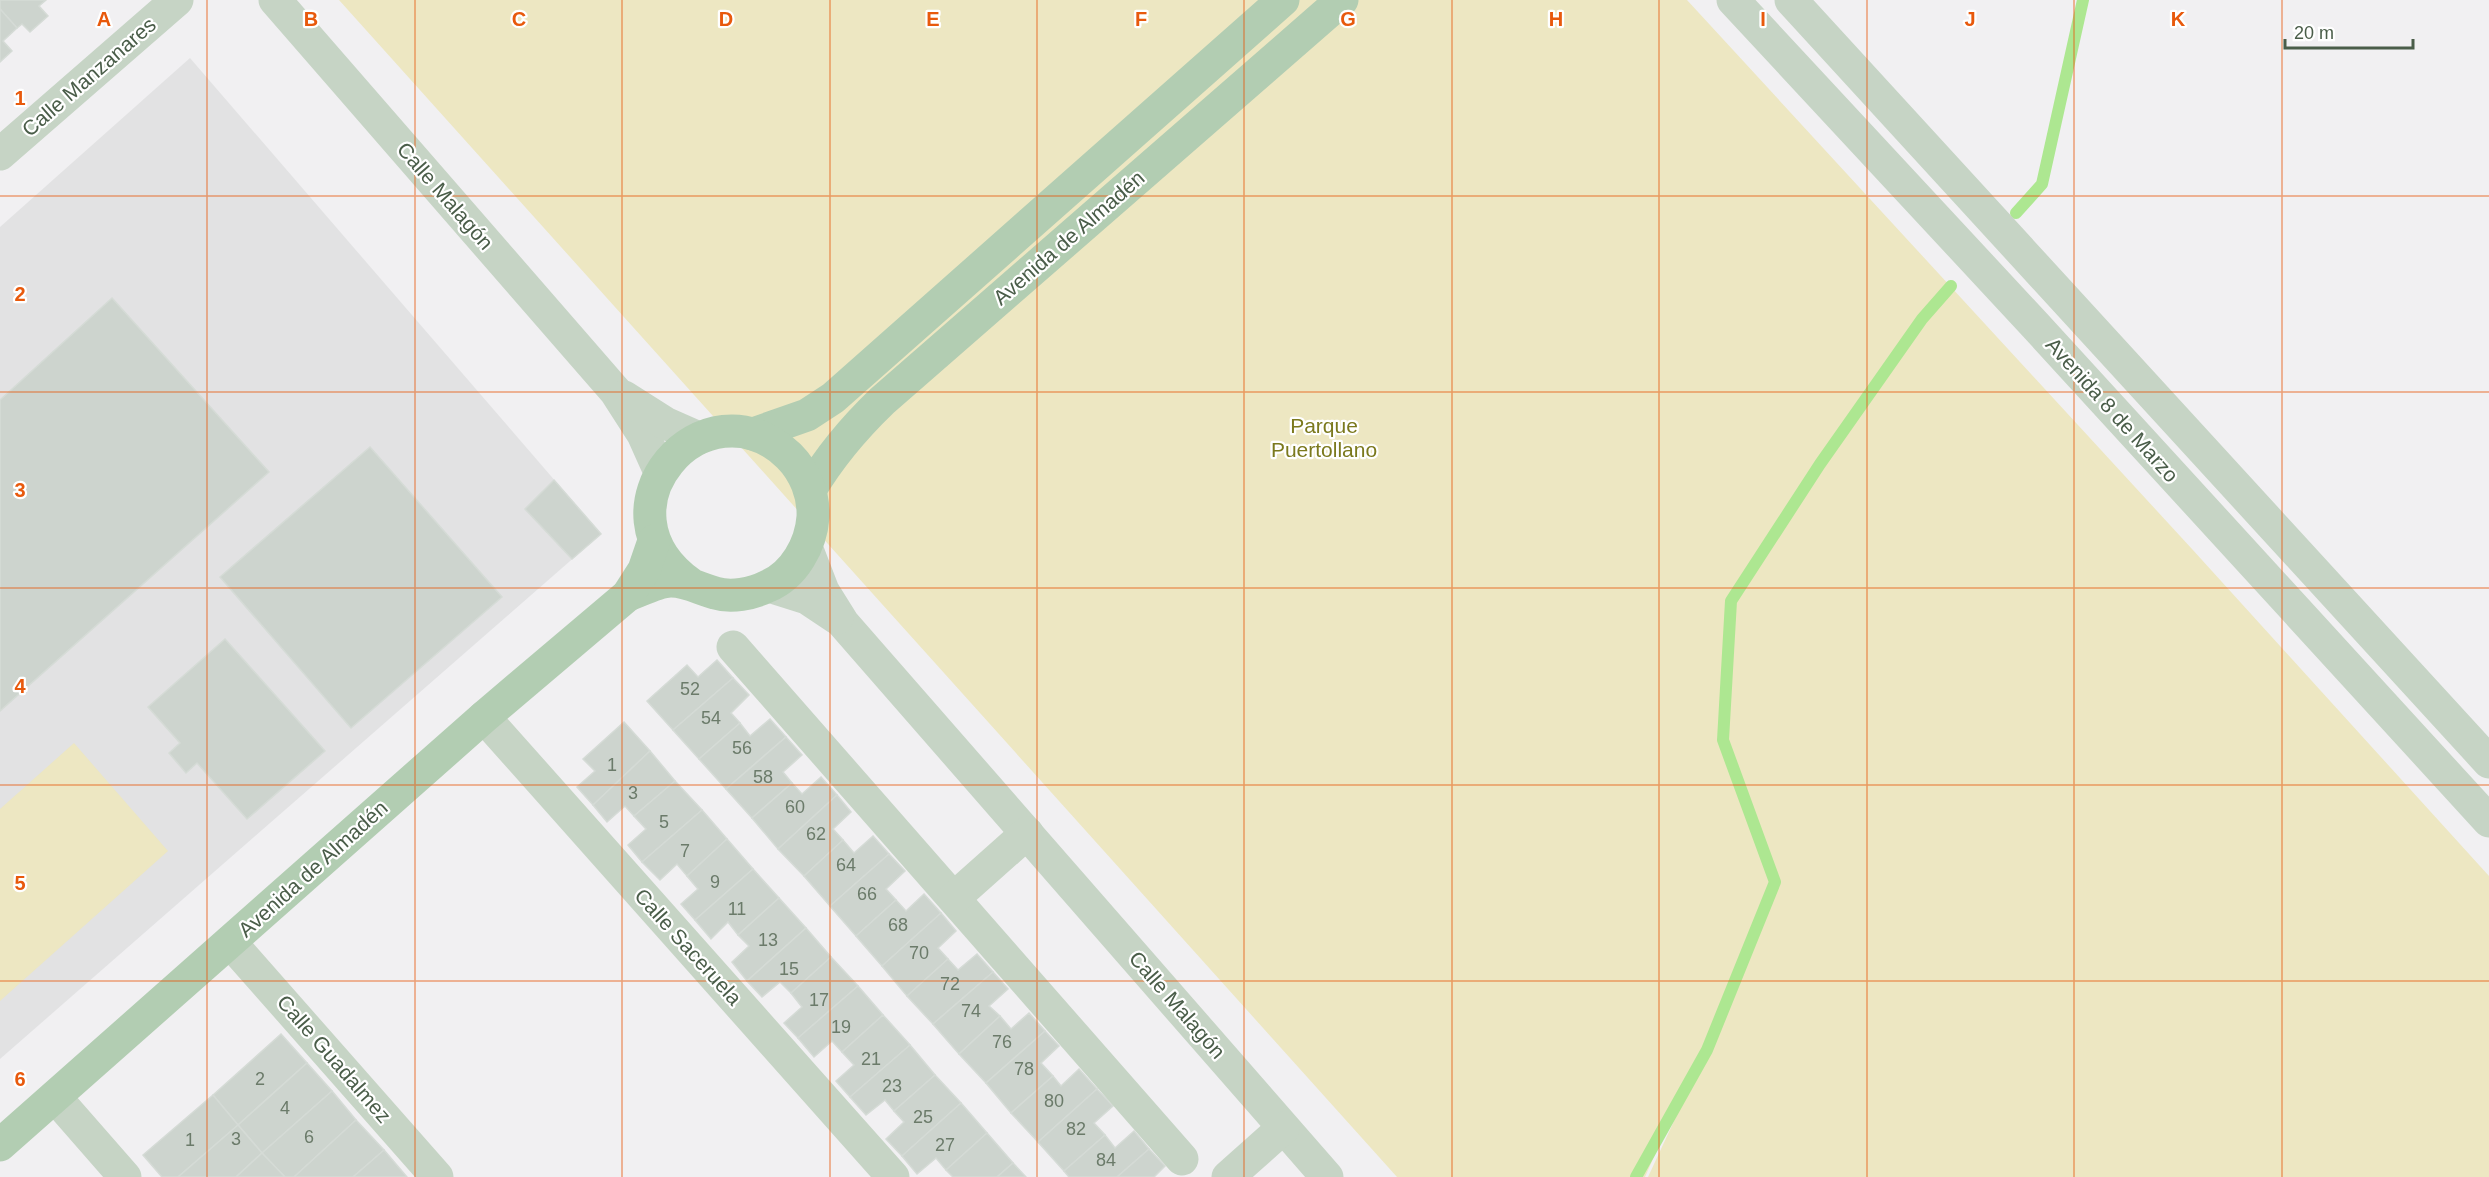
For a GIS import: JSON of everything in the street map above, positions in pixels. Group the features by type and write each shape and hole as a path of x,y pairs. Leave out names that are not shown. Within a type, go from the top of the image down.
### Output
{"main road":[{"name":"Avenida de Almadén","path":"753,434 807,415 833,398 1283,0"},
{"name":"Avenida de Almadén","path":"810,490 830,458 856,426 882,401 1342,0"},
{"name":"Avenida de Almadén","path":"628,595 669,581 690,584 716,594 743,594 769,586 791,570 806,547 812,528 814,509 810,490 798,465 778,446 753,434 726,431 699,438 677,452 660,472 652,494 650,518 654,541 663,558 675,573 690,584"},
{"name":"Avenida de Almadén","path":"0,1145 484,717 628,595 644,570 654,541"}],"street":[{"name":"Calle Manzanares","path":"0,154 177,0"},
{"name":"Calle Malagón","path":"274,0 616,392 643,434 660,472"},
{"name":"Avenida 8 de Marzo","path":"1733,0 2035,325 2489,821"},
{"name":"Avenida 8 de Marzo","path":"1791,0 2489,762"},
{"name":"Calle Malagón","path":"616,392 665,423 699,438"},
{"name":"Calle Malagón","path":"806,547 823,591 843,623 1327,1177"},
{"name":"Calle Malagón","path":"769,586 807,598 843,623"},
{"path":"733,647 1182,1159"},
{"name":"Calle Saceruela","path":"484,717 892,1177"},
{"path":"954,898 1027,833"},
{"name":"Calle Guadalmez","path":"230,942 437,1177"},
{"path":"55,1097 125,1177"},
{"path":"1228,1177 1284,1128"}],"shaded area":[{"path":"190,58 601,534 0,1059 0,227"}],"green space":[{"name":"Parque Puertollano","path":"339,0 1687,0 2489,876 2489,1177 1648,1177 1707,1050 1763,912 1645,1177 1397,1177"},
{"path":"74,743 168,851 0,1001 0,809"}],"building":[{"path":"0,0 46,0 39,6 48,16 30,32 22,24 17,28 0,9"},
{"path":"0,9 17,28 3,41 12,51 0,62"},
{"path":"112,298 269,472 0,711 0,400"},
{"path":"370,447 502,597 351,728 220,577"},
{"path":"554,480 601,534 572,559 525,509"},
{"path":"225,639 325,751 247,819 197,763 186,773 169,753 180,743 148,707"},
{"path":"717,660 733,678 673,730 647,701 687,665 698,677"},
{"path":"733,678 749,695 731,713 740,723 699,759 673,730"},
{"path":"770,719 786,737 726,789 699,759 740,723 750,736"},
{"path":"624,722 650,751 593,805 577,787 595,771 583,759"},
{"path":"786,737 802,755 783,772 792,783 752,818 726,789"},
{"path":"650,751 675,781 634,816 625,806 607,822 593,805"},
{"path":"821,777 837,795 778,849 752,818 792,783 802,794"},
{"path":"675,781 702,810 642,862 628,845 646,829 634,816"},
{"path":"837,795 851,812 833,829 843,840 804,876 778,849"},
{"path":"702,810 727,839 687,876 677,864 660,880 642,862"},
{"path":"873,836 889,854 830,906 804,876 843,840 854,853"},
{"path":"727,839 753,869 695,920 681,904 698,889 687,876"},
{"path":"889,854 905,871 886,889 896,900 856,936 830,906"},
{"path":"753,869 779,898 738,935 728,922 711,939 695,920"},
{"path":"924,894 941,913 882,966 856,936 896,900 906,911"},
{"path":"779,898 806,928 747,981 732,962 749,946 738,935"},
{"path":"941,913 956,931 938,948 948,959 907,996 882,966"},
{"path":"806,928 831,957 791,993 780,982 762,997 747,981"},
{"path":"977,954 993,972 933,1024 907,996 948,959 958,970"},
{"path":"831,957 858,986 798,1038 784,1023 802,1007 791,993"},
{"path":"993,972 1008,989 989,1006 1000,1016 959,1054 933,1024"},
{"path":"858,986 883,1015 842,1052 832,1041 814,1057 798,1038"},
{"path":"1029,1013 1045,1031 986,1083 959,1054 1000,1016 1011,1029"},
{"path":"883,1015 910,1045 850,1097 836,1081 854,1065 842,1052"},
{"path":"1045,1031 1059,1046 1041,1063 1053,1076 1011,1113 986,1083"},
{"path":"281,1034 307,1063 238,1125 213,1095"},
{"path":"910,1045 935,1075 894,1111 885,1100 866,1115 850,1097"},
{"path":"307,1063 332,1091 262,1153 238,1125"},
{"path":"1079,1069 1097,1089 1038,1142 1011,1113 1053,1076 1061,1086"},
{"path":"935,1075 961,1103 902,1156 886,1139 904,1122 894,1111"},
{"path":"1097,1089 1113,1106 1094,1123 1105,1135 1064,1171 1038,1142"},
{"path":"332,1091 356,1120 294,1177 285,1177 262,1153"},
{"path":"213,1095 238,1125 178,1177 162,1177 143,1155"},
{"path":"961,1103 987,1133 946,1170 936,1158 917,1174 902,1156"},
{"path":"356,1120 384,1150 353,1177 294,1177"},
{"path":"238,1125 262,1153 236,1177 178,1177"},
{"path":"1134,1131 1149,1149 1117,1177 1069,1177 1064,1171 1105,1135 1115,1148"},
{"path":"987,1133 1013,1163 997,1177 953,1177 946,1170"},
{"path":"1149,1149 1165,1166 1154,1177 1117,1177"},
{"path":"384,1150 407,1177 353,1177"},
{"path":"262,1153 285,1177 236,1177"},
{"path":"1013,1163 1026,1177 997,1177"}],"waterway":[{"path":"2016,213 2042,184 2083,0"},
{"path":"1636,1177 1707,1050 1775,882 1723,740 1731,601 1820,464 1922,319 1951,286"}]}
